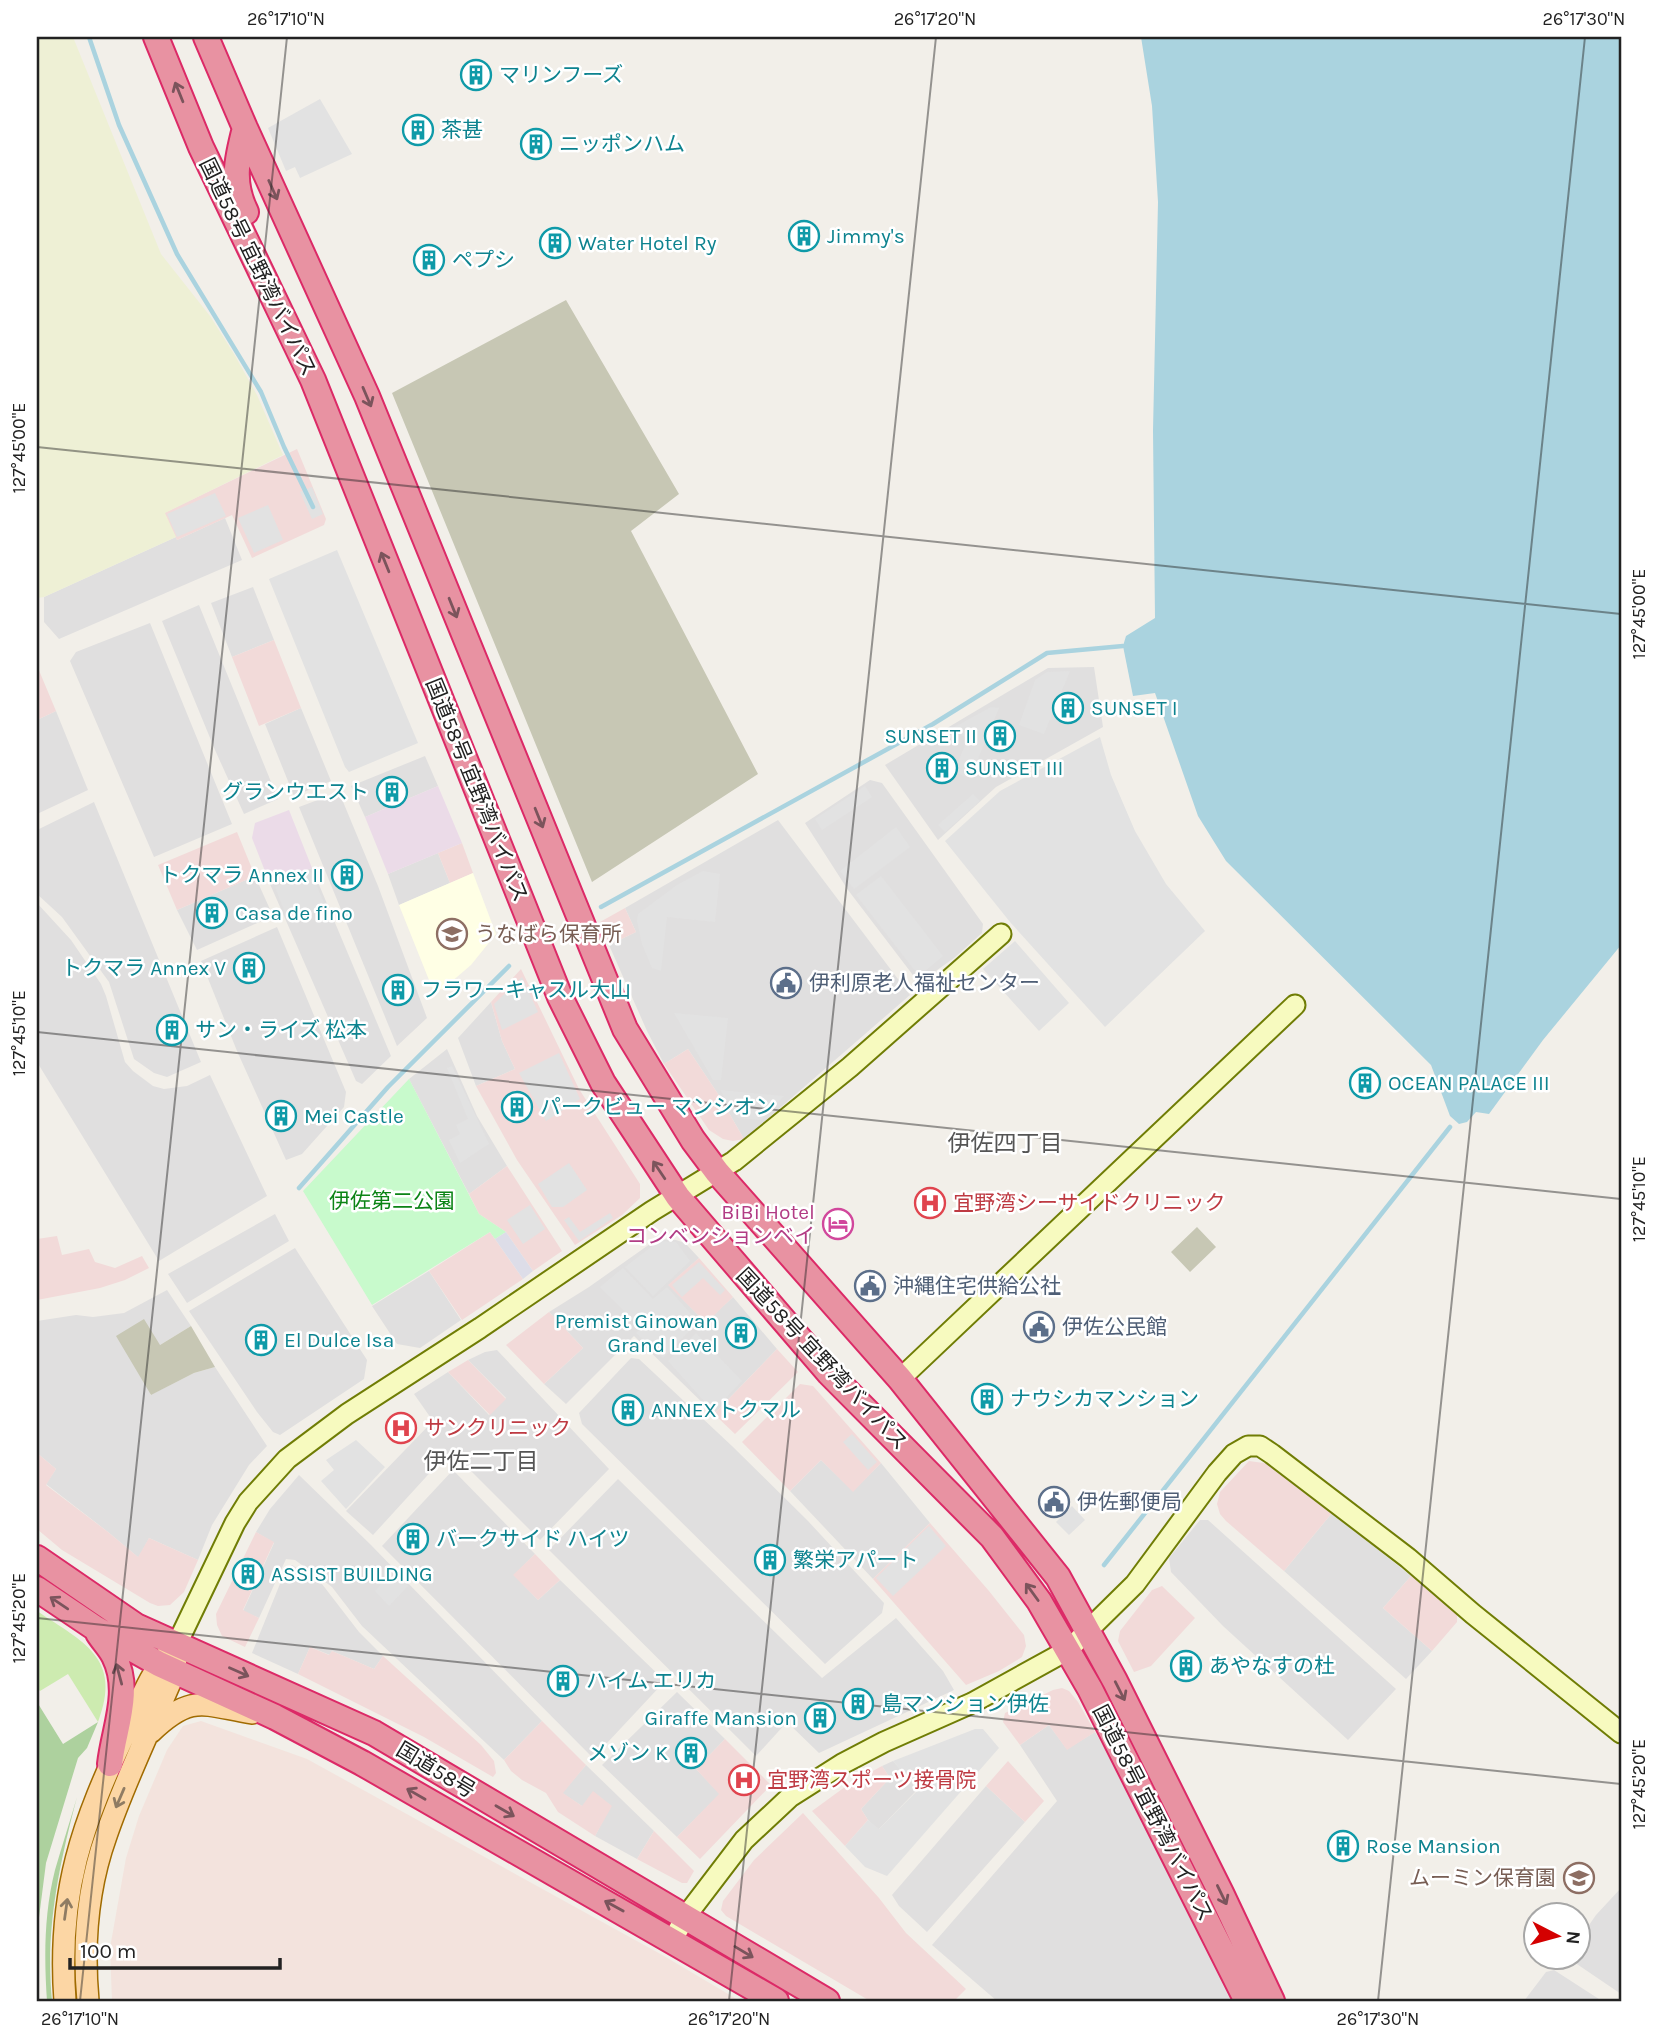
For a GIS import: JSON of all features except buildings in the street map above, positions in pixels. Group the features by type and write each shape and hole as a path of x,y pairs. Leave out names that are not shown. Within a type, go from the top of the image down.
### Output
{"highway":[{"name":"国道58号 宜野湾バイパス","path":"156,37 201,147 313,380 560,997 603,1083 678,1197 829,1373 992,1538 1039,1601 1090,1689 1247,2001"},
{"name":"国道58号 宜野湾バイパス","path":"206,37 367,396 625,1029 693,1140 717,1172 900,1378 1058,1577 1221,1893 1272,2001"},
{"path":"245,128 237,161 238,196 313,380"},
{"name":"国道58号","path":"37,1558 136,1626 170,1660 362,1763 776,2001"},
{"name":"国道58号","path":"37,1589 93,1627 170,1660 374,1734 827,2001"},
{"path":"93,1627 113,1653 123,1687 110,1765"}],"main road":[{"path":"88,2001 87,1930 98,1863 114,1813 148,1736 170,1660"},
{"path":"65,2001 63,1936 71,1879 82,1833 110,1765 170,1660"},
{"path":"148,1736 176,1712 199,1704 275,1717"}],"street":[{"path":"170,1660 235,1523 248,1502 287,1459 368,1400 481,1328 652,1211 734,1161 850,1067 1001,934"},
{"path":"900,1378 1295,1005"},
{"path":"672,1941 686,1916 744,1840 790,1797 884,1742 972,1703 1068,1650 1135,1584 1217,1473 1234,1454 1248,1446 1260,1446 1408,1558 1621,1733"}],"shaded area":[{"path":"37,37 73,37 161,254 210,316 234,354 257,395 283,455 165,513 176,537 37,598"},
{"path":"320,99 352,154 300,178 295,167 286,171 268,128"},
{"path":"566,300 679,494 631,531 758,774 592,882 392,393"},
{"path":"297,449 326,519 324,525 252,558 232,515 177,540 164,513"},
{"path":"312,487 323,514 312,519 300,492"},
{"path":"215,493 226,516 177,537 167,514"},
{"path":"268,505 283,540 254,553 238,518"},
{"path":"225,518 242,560 59,639 44,622 44,597 176,537 177,540"},
{"path":"337,550 418,743 349,772 269,579"},
{"path":"253,587 274,640 232,657 211,603"},
{"path":"199,605 278,799 244,814 162,621"},
{"path":"150,623 232,824 154,857 70,661 76,652"},
{"path":"274,640 301,708 259,726 232,657"},
{"path":"1094,667 1103,727 996,787 938,840 885,765 1048,668"},
{"path":"37,669 56,711 37,720"},
{"path":"1070,671 1044,734 1019,725 1035,680 1047,672"},
{"path":"991,707 999,708 970,778 954,772 968,738 949,730"},
{"path":"301,708 331,781 294,796 265,724"},
{"path":"56,711 88,790 37,814 37,720"},
{"path":"1100,737 1111,775 1135,831 1166,884 1205,931 1105,1027 1010,922 945,841 1000,791"},
{"name":"グランウエスト","path":"425,756 438,786 365,817 351,786"},
{"path":"870,780 882,783 983,924 982,933 954,958 919,983 848,890 805,823"},
{"path":"438,786 462,843 388,874 365,817"},
{"path":"865,786 872,797 822,830 815,819"},
{"path":"339,792 378,886 427,1018 397,1046 299,807"},
{"path":"973,794 980,801 945,832 938,825"},
{"path":"94,802 201,1062 167,1077 154,1073 134,1059 109,982 62,917 37,894 37,830"},
{"path":"289,810 312,868 270,884 252,838 255,823"},
{"path":"778,820 910,995 744,1139 688,1049 664,1064 609,945 636,932 625,908"},
{"path":"896,827 910,847 854,889 840,871"},
{"path":"237,832 255,876 177,910 158,865"},
{"path":"462,843 473,873 450,883 438,853"},
{"path":"438,853 450,883 399,905 388,874"},
{"path":"312,868 391,1056 362,1084 356,1081 270,884"},
{"path":"703,871 720,874 715,922 667,917 661,971 652,968 642,944 638,914 677,885"},
{"path":"311,872 326,908 289,923 275,887"},
{"path":"473,873 496,934 471,965 443,989 433,990 399,905"},
{"path":"255,876 273,916 197,950 177,910"},
{"path":"881,876 943,956 919,976 856,895"},
{"path":"37,903 71,940 101,984 125,1062 133,1071 153,1086 164,1089 187,1086 210,1075 267,1196 159,1261 37,1062"},
{"path":"625,908 636,932 609,945 600,922"},
{"path":"277,927 346,1092 344,1107 302,1154 286,1160 237,1051 201,961"},
{"path":"1015,941 1069,1003 1039,1031 983,969"},
{"path":"521,969 579,1089 640,1184 640,1198 622,1215 575,1245 517,1160 476,1086 515,1069 502,1041 491,1002"},
{"path":"522,977 538,1012 502,1030 494,1004"},
{"path":"491,1002 502,1041 515,1069 476,1086 458,1038"},
{"path":"674,1013 728,1018 721,1080 713,1080"},
{"path":"447,1049 477,1116 507,1166 469,1194 409,1079"},
{"path":"688,1049 744,1139 723,1139 709,1130 664,1064"},
{"path":"559,1053 580,1099 546,1121 519,1073"},
{"path":"452,1066 489,1144 460,1163 449,1140 460,1134 456,1125 468,1119 447,1068"},
{"path":"720,1090 784,1096 761,1120 738,1118"},
{"path":"569,1163 587,1190 563,1207 552,1207 538,1184"},
{"path":"507,1166 562,1251 533,1271 506,1232 479,1214 469,1194"},
{"path":"530,1205 545,1229 523,1244 507,1220"},
{"path":"610,1213 613,1218 579,1241 564,1220 569,1217 580,1232"},
{"path":"275,1214 289,1241 187,1303 168,1274"},
{"path":"1197,1227 1216,1247 1190,1272 1171,1252"},
{"path":"490,1232 523,1279 462,1320 429,1271"},
{"path":"506,1232 533,1271 523,1279 495,1239"},
{"path":"57,1236 62,1255 89,1249 95,1262 115,1268 142,1256 149,1268 100,1288 37,1300 37,1239"},
{"path":"657,1239 685,1243 699,1258 669,1285 703,1320 706,1322 733,1297 777,1349 714,1414 634,1336 566,1404 544,1384 583,1348 549,1312"},
{"path":"659,1241 676,1242 690,1261 653,1296 625,1267"},
{"path":"295,1248 367,1360 364,1379 280,1435 273,1432 257,1412 189,1311"},
{"path":"699,1258 733,1297 706,1323 668,1285"},
{"path":"699,1262 725,1290 720,1295 703,1278 682,1297 672,1285"},
{"path":"623,1268 653,1299 667,1287 698,1322 663,1358 636,1333 641,1328 600,1287"},
{"path":"429,1271 461,1320 420,1348 397,1344 372,1306"},
{"path":"167,1290 191,1326 160,1345 150,1395 194,1373 215,1367 267,1446 249,1465 212,1525 198,1560 149,1538 139,1558 46,1484 56,1469 37,1453 37,1321 76,1315 93,1317 124,1313"},
{"path":"549,1312 583,1348 544,1384 506,1345"},
{"path":"144,1319 160,1345 191,1326 215,1367 194,1373 151,1395 116,1336"},
{"path":"696,1333 742,1381 713,1411 668,1361"},
{"path":"777,1349 798,1372 735,1434 714,1414"},
{"path":"497,1350 609,1469 540,1540 453,1453 447,1454 373,1535 346,1511 433,1421 414,1394 448,1372 489,1415 506,1398 468,1360"},
{"path":"631,1358 639,1359 732,1446 808,1521 884,1603 882,1613 825,1664 582,1424 579,1413"},
{"path":"468,1360 506,1399 490,1415 448,1372"},
{"path":"800,1384 813,1386 881,1463 853,1492 821,1460 790,1491 742,1442"},
{"path":"852,1434 877,1462 868,1470 843,1442"},
{"path":"356,1440 385,1467 346,1509 321,1481 334,1470 326,1460"},
{"path":"37,1453 56,1469 46,1485 138,1557 149,1538 198,1560 184,1592 170,1605 158,1606 150,1603 62,1550 37,1529"},
{"path":"821,1460 853,1491 881,1463 930,1523 873,1579 790,1491"},
{"path":"1249,1461 1271,1464 1332,1513 1284,1571 1220,1514 1217,1504 1220,1492"},
{"path":"453,1470 535,1554 514,1575 538,1600 560,1580 665,1681 593,1758 382,1546"},
{"path":"299,1475 542,1721 504,1760 362,1626 332,1587 295,1560 286,1559 259,1618 243,1611 274,1543 256,1532 270,1509"},
{"path":"618,1479 822,1678 896,1618 943,1671 954,1690 819,1753 787,1722 756,1756 549,1550"},
{"path":"1072,1506 1085,1520 1069,1535 1056,1522"},
{"path":"1332,1513 1411,1576 1383,1608 1432,1651 1406,1679 1284,1571"},
{"path":"1200,1520 1208,1520 1396,1689 1348,1740 1223,1626 1171,1572 1169,1558"},
{"path":"930,1523 1024,1635 1026,1646 1022,1657 999,1671 966,1685 873,1579"},
{"path":"929,1526 946,1546 893,1596 876,1578"},
{"path":"256,1532 274,1542 243,1610 259,1618 245,1647 222,1636 216,1614"},
{"path":"535,1554 560,1580 538,1600 513,1575"},
{"path":"292,1565 322,1584 359,1632 383,1656 374,1669 332,1651 330,1655 310,1647 298,1674 252,1653 286,1569"},
{"path":"393,1571 408,1586 389,1606 375,1591"},
{"path":"1411,1576 1457,1612 1457,1622 1432,1651 1383,1608"},
{"path":"1162,1586 1195,1618 1151,1666 1134,1672 1118,1641 1120,1631 1152,1590"},
{"path":"310,1647 329,1655 332,1651 374,1669 383,1656 481,1745 494,1761 496,1773 493,1777 424,1737 298,1674"},
{"path":"1062,1688 1069,1691 1078,1702 1095,1732 1067,1750 1049,1725 1020,1745 1003,1722 1005,1713"},
{"path":"677,1692 725,1739 696,1769 720,1794 677,1837 602,1765"},
{"path":"201,1721 307,1759 664,1956 740,2001 112,2001 110,1948 126,1858 139,1816 167,1750 183,1726"},
{"path":"542,1721 586,1765 563,1793 582,1806 593,1791 612,1806 595,1836 558,1812 546,1793 522,1780 511,1771 504,1760"},
{"path":"1049,1725 1067,1749 1095,1732 1117,1769 1195,1921 1231,1998 1230,2001 997,2001 932,1945 1057,1801 1020,1745"},
{"path":"975,1729 983,1729 999,1748 887,1876 865,1867 845,1846 868,1820 879,1829 918,1790 893,1761"},
{"path":"725,1739 771,1785 700,1859 677,1837 719,1794 696,1769"},
{"path":"893,1761 918,1789 878,1830 861,1809 890,1778 882,1766"},
{"path":"1008,1761 1044,1801 1025,1822 986,1786"},
{"path":"586,1765 654,1831 637,1859 595,1836 611,1805 582,1806 562,1793"},
{"path":"882,1766 890,1778 861,1809 868,1820 845,1846 812,1811 849,1784"},
{"path":"986,1786 1025,1822 927,1932 899,1906 892,1895"},
{"path":"803,1813 879,1898 906,1933 966,1989 954,2001 870,2001 726,1916 721,1910 723,1901 754,1860"},
{"path":"654,1831 694,1871 687,1883 682,1883 637,1859"},
{"path":"1621,1888 1621,1994 1589,1972 1592,1972 1592,1921"},
{"path":"1546,1972 1557,1972 1602,2001 1524,2001"}],"green space":[{"name":"伊佐第二公園","path":"409,1079 479,1214 506,1232 495,1239 490,1232 372,1305 303,1191"},
{"path":"37,1611 83,1643 102,1667 104,1700 98,1722 68,1674 40,1691 37,1688"},
{"path":"37,1702 63,1744 98,1722 87,1748 78,1758 46,1863 37,1933"},
{"path":"77,1797 55,1898 50,1948 52,2001 47,2001 45,1952 49,1903 55,1870"}],"water":[{"path":"1141,37 1621,37 1621,945 1543,1040 1489,1114 1476,1112 1467,1122 1459,1124 1450,1116 1431,1065 1226,861 1198,816 1155,693 1133,696 1123,646 1126,636 1155,618 1153,431 1158,202 1152,106"}],"waterway":[{"path":"89,37 119,125 177,254 261,392 313,507"},
{"path":"601,907 933,724 1047,653 1123,646"},
{"path":"299,1188 388,1087 509,966"},
{"path":"1104,1565 1450,1127"}],"place":[{"name":"マリンフーズ","path":"476,75"},
{"name":"茶甚","path":"418,130"},
{"name":"ニッポンハム","path":"536,144"},
{"name":"Jimmy's","path":"804,236"},
{"name":"Water Hotel Ry","path":"555,243"},
{"name":"ペプシ","path":"429,260"},
{"name":"SUNSET I","path":"1068,708"},
{"name":"SUNSET II","path":"1000,736"},
{"name":"SUNSET III","path":"942,768"},
{"name":"グランウエスト","path":"392,792"},
{"name":"トクマラ Annex II","path":"347,875"},
{"name":"Casa de fino","path":"212,913"},
{"name":"うなばら保育所","path":"452,934"},
{"name":"トクマラ Annex V","path":"249,968"},
{"name":"伊利原老人福祉センター","path":"786,983"},
{"name":"フラワーキャスル大山","path":"398,990"},
{"name":"サン・ライズ 松本","path":"172,1030"},
{"name":"OCEAN PALACE III","path":"1365,1083"},
{"name":"パークビュー マンシオン","path":"517,1107"},
{"name":"Mei Castle","path":"281,1116"},
{"name":"宜野湾シーサイドクリニック","path":"930,1203"},
{"name":"BiBi Hotel コンベンションベイ","path":"838,1224"},
{"name":"沖縄住宅供給公社","path":"870,1286"},
{"name":"伊佐公民館","path":"1039,1327"},
{"name":"Premist Ginowan Grand Level","path":"741,1333"},
{"name":"El Dulce Isa","path":"261,1340"},
{"name":"ナウシカマンション","path":"987,1399"},
{"name":"ANNEXトクマル","path":"628,1410"},
{"name":"サンクリニック","path":"401,1428"},
{"name":"伊佐郵便局","path":"1054,1502"},
{"name":"バークサイド ハイツ","path":"413,1539"},
{"name":"繁栄アパート","path":"770,1560"},
{"name":"ASSIST BUILDING","path":"248,1574"},
{"name":"あやなすの杜","path":"1186,1666"},
{"name":"ハイム エリカ","path":"563,1681"},
{"name":"島マンション伊佐","path":"858,1704"},
{"name":"Giraffe Mansion","path":"820,1718"},
{"name":"メゾン K","path":"691,1753"},
{"name":"宜野湾スポーツ接骨院","path":"744,1780"},
{"name":"Rose Mansion","path":"1343,1846"},
{"name":"ムーミン保育園","path":"1579,1878"}],"district":[{"name":"伊佐四丁目","path":"1005,1143"},
{"name":"伊佐二丁目","path":"481,1461"}]}
